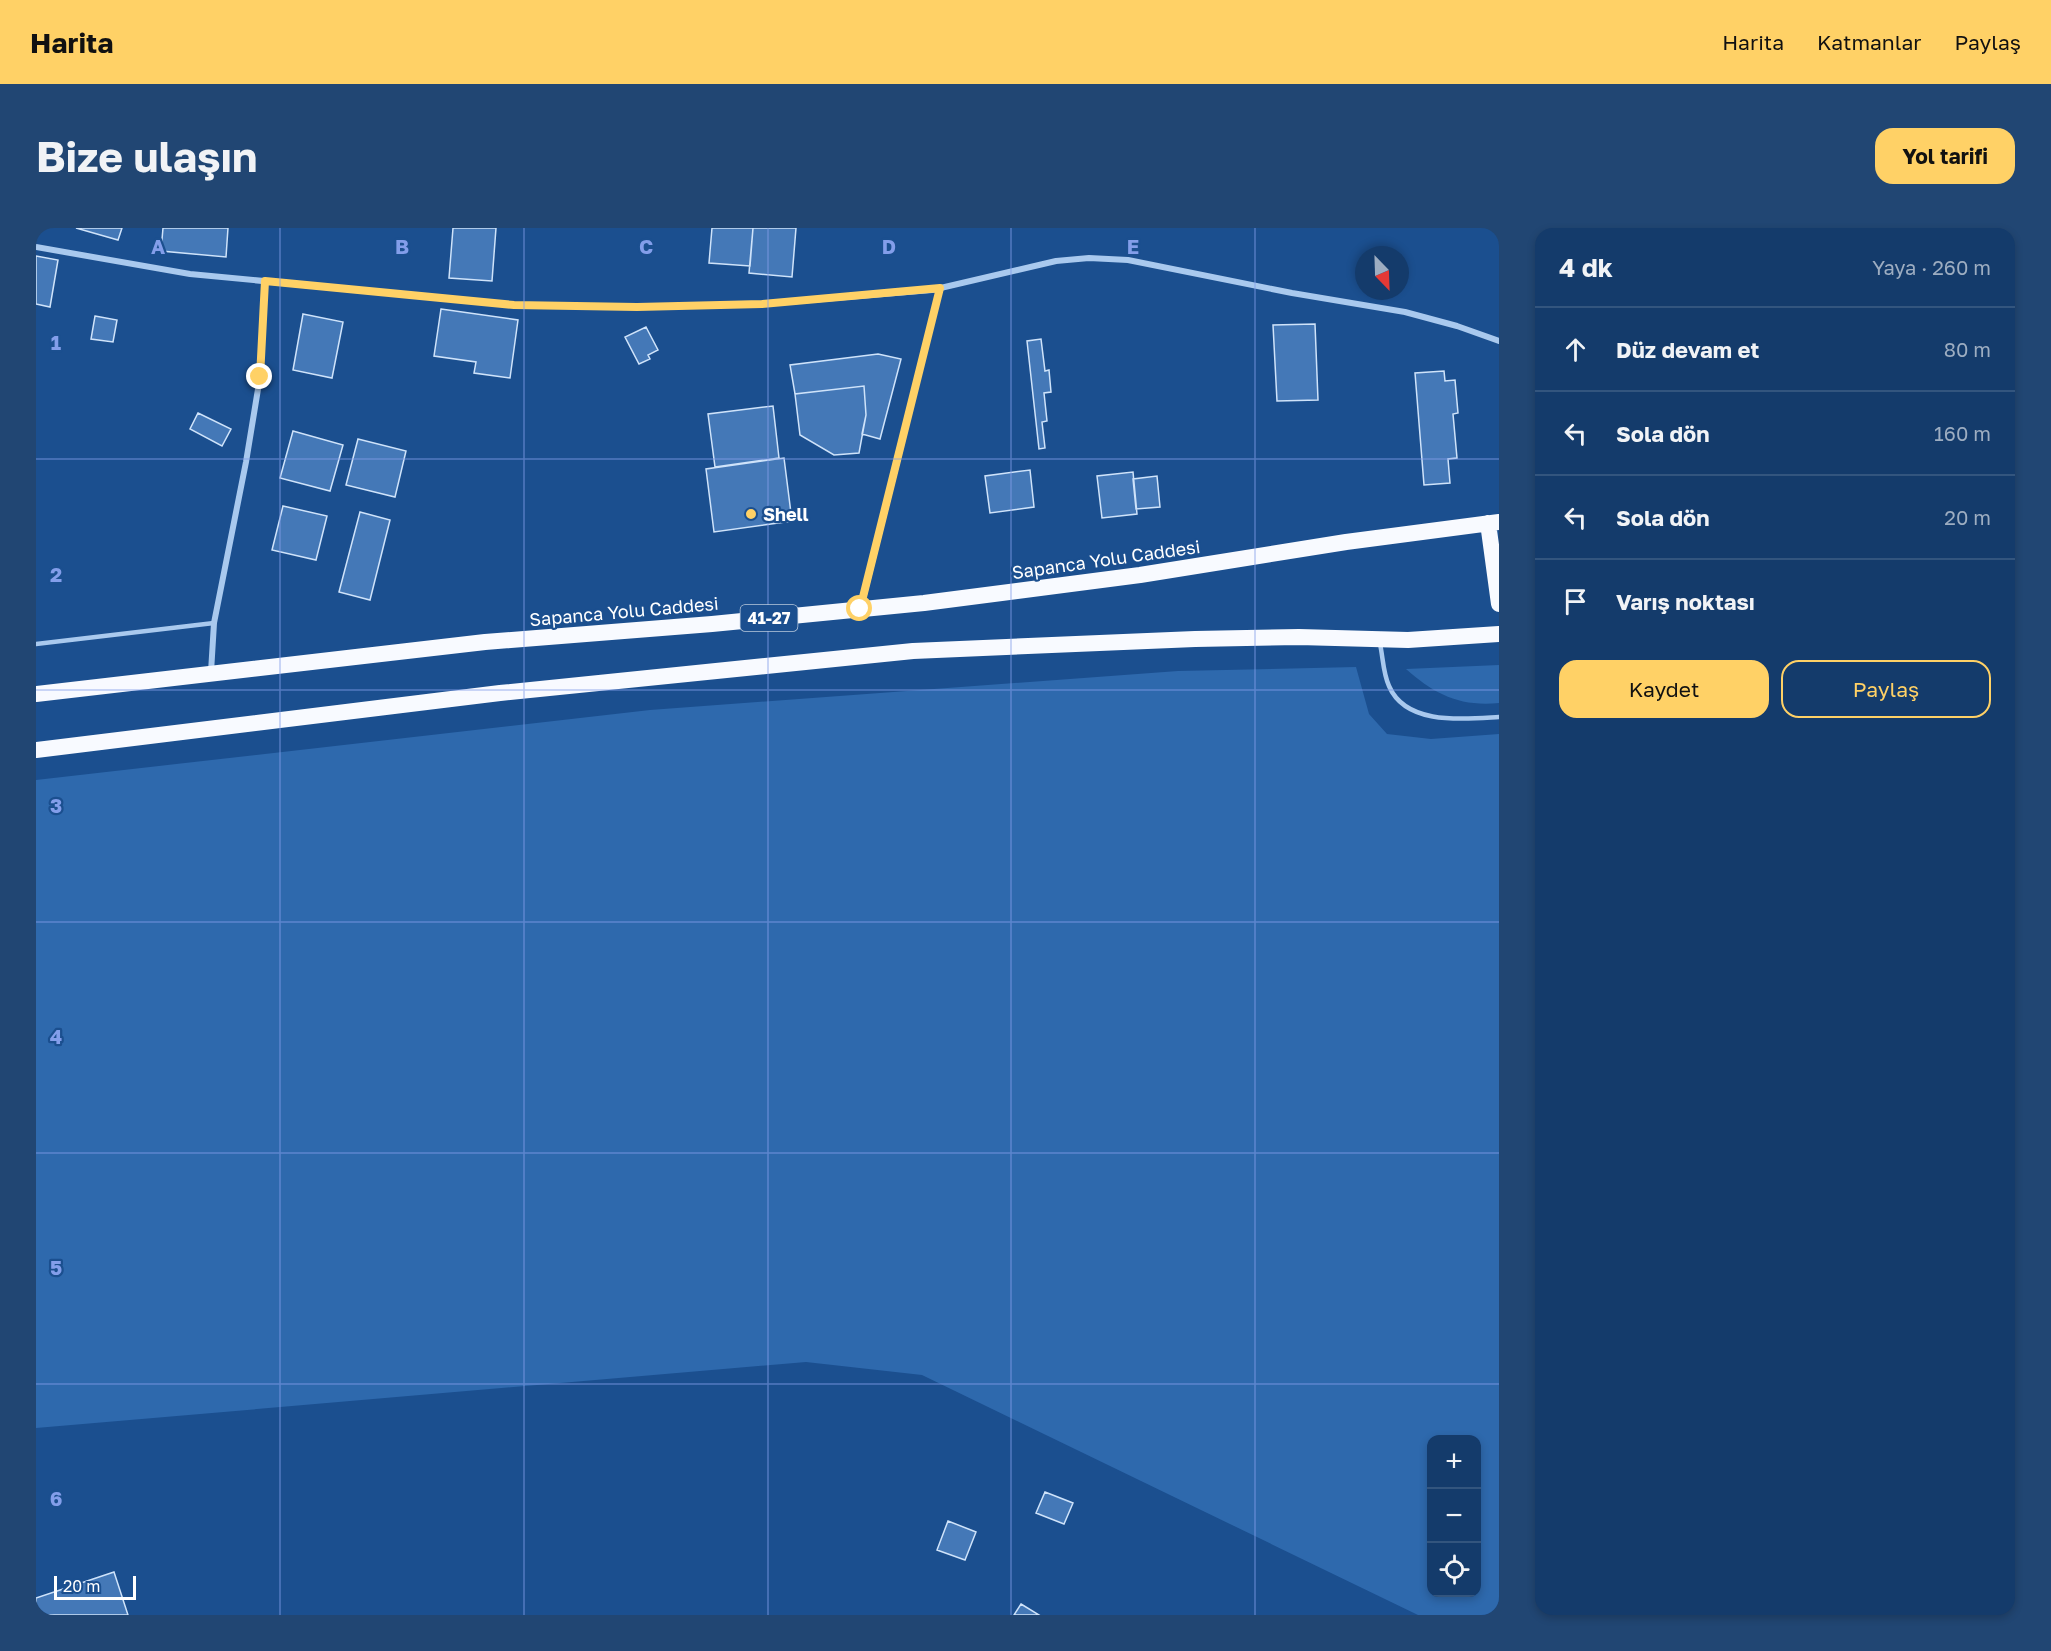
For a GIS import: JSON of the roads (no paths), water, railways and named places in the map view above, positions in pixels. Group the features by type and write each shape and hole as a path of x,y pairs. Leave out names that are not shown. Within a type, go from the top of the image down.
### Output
{"highway":[{"name":"Sapanca Yolu Caddesi","path":"36,693 485,642 924,603 1140,575 1346,542 1494,523"},
{"path":"1494,523 1499,604"},
{"path":"36,750 500,693 951,648 1195,639 1454,638 1499,634"}],"street":[{"path":"36,247 190,274 514,305 637,307 762,304 940,288 1056,261 1089,258 1128,260 1405,312 1457,326 1499,341"},
{"path":"211,673 214,622 246,462 260,377 265,281"},
{"path":"860,609 940,288"}],"lane":[{"path":"36,644 214,622"},
{"path":"1379,639 1388,685 1398,700 1420,713 1453,720 1499,717"}],"place":[{"name":"Shell","path":"751,514"}]}
